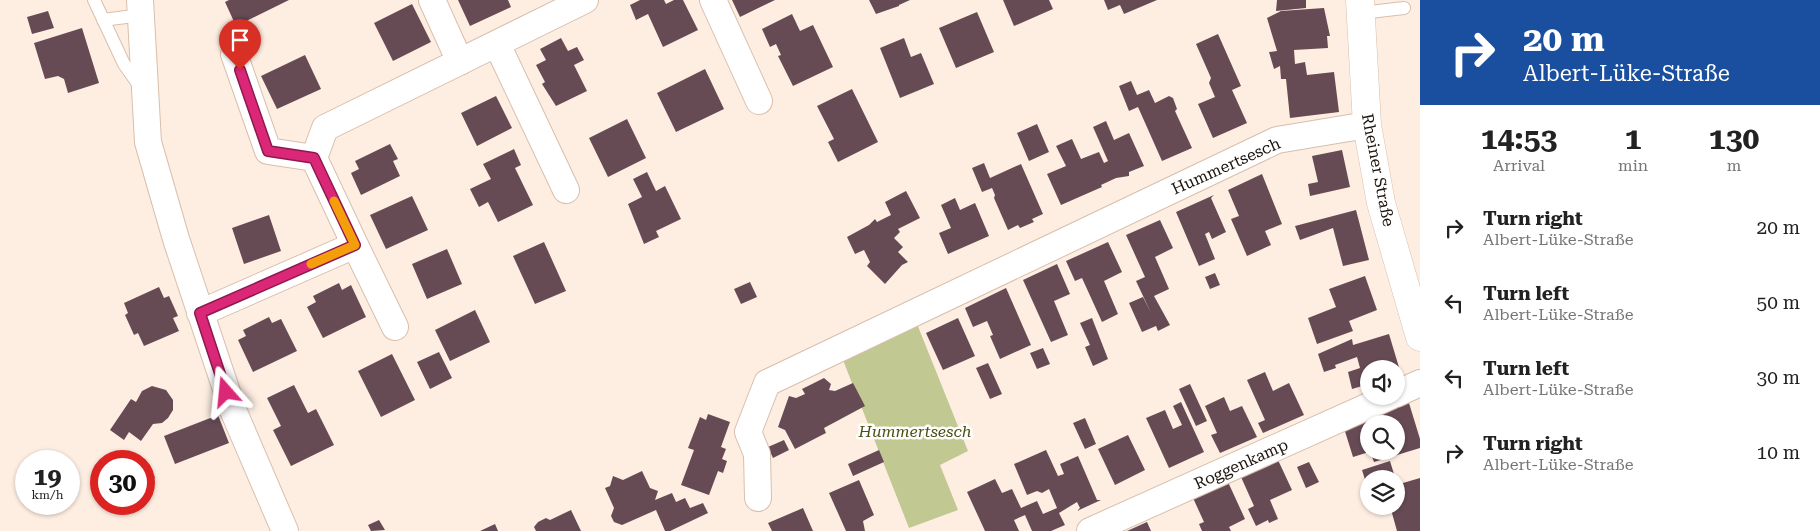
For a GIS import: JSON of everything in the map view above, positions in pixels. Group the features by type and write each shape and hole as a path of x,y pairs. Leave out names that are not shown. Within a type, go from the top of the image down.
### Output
{"street":[{"path":"432,0 460,62"},
{"path":"396,327 314,158 325,128 585,0"},
{"path":"713,0 759,101"},
{"name":"Rheiner Straße","path":"1361,7 1367,125 1381,203 1420,337"},
{"path":"141,8 148,142 176,239 233,410 285,531"},
{"path":"497,44 566,190"},
{"path":"234,54 268,151 314,158"},
{"name":"Hummertsesch","path":"758,498 757,454 748,432 767,383 1277,140 1367,125"},
{"path":"200,313 355,245"},
{"path":"1405,390 1420,384"},
{"name":"Roggenkamp","path":"1090,531 1372,405"}],"lane":[{"path":"94,0 124,64 145,94"},
{"path":"1361,7 1404,8"},
{"path":"103,20 141,8"}],"green space":[{"name":"Hummertsesch","path":"915,319 968,451 940,465 958,510 909,528 841,355"}],"building":[{"path":"229,0 289,0 236,26 225,2"},
{"path":"458,0 508,0 511,7 470,26"},
{"path":"640,0 664,0 666,4 674,0 683,0 698,30 663,47 648,14 636,20 630,5"},
{"path":"732,0 775,0 740,17"},
{"path":"869,0 910,0 876,14"},
{"path":"1003,0 1049,0 1053,9 1014,26"},
{"path":"1104,0 1157,0 1124,14 1120,5 1108,10"},
{"path":"1277,0 1306,0 1306,8 1276,11"},
{"path":"412,4 431,42 393,61 374,23"},
{"path":"1324,8 1330,36 1327,36 1328,48 1294,50 1295,64 1305,62 1307,75 1334,72 1339,112 1290,118 1286,79 1281,79 1280,66 1274,69 1269,52 1277,51 1267,18 1281,11"},
{"path":"48,11 54,28 32,34 27,17"},
{"path":"977,12 994,52 956,68 939,28"},
{"path":"792,14 800,31 813,25 833,67 793,86 778,56 781,55 776,44 770,47 762,29"},
{"path":"82,28 99,83 68,93 64,79 58,76 45,79 34,43"},
{"path":"1218,34 1241,86 1232,90 1247,123 1213,138 1198,104 1215,97 1209,83 1211,78 1196,44"},
{"path":"561,38 568,51 577,47 584,60 574,65 587,91 556,106 542,84 545,82 536,65 546,60 540,49"},
{"path":"904,38 911,57 921,53 934,84 900,98 880,48"},
{"path":"305,55 321,89 277,109 261,76"},
{"path":"705,69 724,109 676,132 657,93"},
{"path":"1131,81 1137,95 1149,90 1155,103 1169,96 1173,98 1177,109 1175,111 1192,148 1162,161 1138,107 1129,111 1119,86"},
{"path":"852,89 878,142 838,162 828,142 834,139 817,106"},
{"path":"496,96 512,128 477,146 461,113"},
{"path":"627,119 646,158 608,177 589,138"},
{"path":"1106,121 1114,140 1129,133 1144,166 1129,172 1129,176 1116,178 1101,185 1102,187 1061,205 1047,174 1066,166 1056,146 1072,139 1081,159 1099,152 1104,163 1108,161 1093,127"},
{"path":"1037,124 1049,152 1029,161 1017,133"},
{"path":"390,144 398,159 393,161 400,176 361,195 351,173 359,169 355,161"},
{"path":"514,149 521,165 515,168 533,205 498,222 488,202 479,207 470,189 491,179 483,164"},
{"path":"1342,150 1350,187 1310,196 1308,184 1318,182 1312,156"},
{"path":"984,163 990,178 1021,164 1043,214 1032,219 1034,222 1020,228 1018,225 1008,230 994,198 995,195 992,188 982,192 972,168"},
{"path":"647,172 656,191 665,186 681,219 656,231 659,237 644,244 628,204 642,197 633,179"},
{"path":"1262,174 1282,224 1265,231 1271,245 1247,256 1231,219 1239,216 1228,190"},
{"path":"906,191 920,218 898,229 900,232 894,238 903,247 898,252 908,262 902,265 885,284 867,266 870,262 864,250 855,254 847,237 869,225 875,219 877,222 891,215 885,202"},
{"path":"1214,195 1211,198 1226,232 1212,239 1209,232 1205,234 1215,259 1199,266 1176,212"},
{"path":"412,196 428,230 386,249 370,215"},
{"path":"955,198 960,210 975,203 989,236 948,254 939,233 951,228 941,205"},
{"path":"1356,210 1369,260 1343,266 1333,228 1300,240 1295,226"},
{"path":"269,215 281,251 244,264 232,228"},
{"path":"1160,220 1173,248 1155,257 1169,289 1154,296 1170,325 1158,331 1156,326 1142,332 1129,303 1143,297 1151,313 1136,281 1145,277 1126,235"},
{"path":"544,242 566,291 535,304 513,256"},
{"path":"1108,242 1122,272 1104,281 1118,314 1102,322 1082,278 1075,281 1066,261"},
{"path":"447,249 462,284 427,299 412,264"},
{"path":"1057,264 1070,294 1054,301 1068,335 1051,342 1023,280"},
{"path":"1215,273 1220,285 1210,289 1205,277"},
{"path":"1365,276 1377,310 1349,321 1353,331 1317,344 1308,318 1336,307 1329,289"},
{"path":"750,282 757,297 741,304 734,289"},
{"path":"339,283 342,290 351,285 366,317 323,338 307,307 316,302 313,296"},
{"path":"159,287 164,298 169,296 178,316 173,318 179,331 144,346 138,333 134,335 125,315 128,313 124,303"},
{"path":"1006,288 1031,345 1000,359 990,336 993,335 987,321 973,327 965,308"},
{"path":"475,310 490,342 450,361 435,330"},
{"path":"269,317 272,323 281,319 297,351 253,372 238,340 246,336 243,330"},
{"path":"958,318 975,356 943,370 926,333"},
{"path":"1092,318 1108,359 1093,366 1085,347 1090,345 1080,323"},
{"path":"1389,334 1397,360 1360,360 1360,368 1357,357 1335,365 1336,368 1324,372 1318,354 1352,339 1353,345"},
{"path":"1043,348 1050,364 1037,369 1030,353"},
{"path":"439,352 452,378 430,389 417,362"},
{"path":"392,354 415,400 381,417 358,371"},
{"path":"988,363 1002,394 990,399 976,368"},
{"path":"1360,368 1360,387 1352,389 1348,372"},
{"path":"1265,372 1273,391 1289,383 1304,415 1263,433 1258,423 1265,420 1247,380"},
{"path":"824,378 831,384 829,390 835,391 853,383 865,406 824,428 826,433 795,449 785,430 778,427 789,396 796,398 805,394 802,389"},
{"path":"1190,384 1207,421 1196,426 1179,389"},
{"path":"294,385 308,413 316,409 334,445 291,466 273,430 281,426 267,398"},
{"path":"152,386 166,390 173,400 173,410 168,418 162,423 153,424 141,441 129,432 124,440 110,430 131,399 136,402 142,391"},
{"path":"1224,397 1230,411 1242,406 1257,437 1220,453 1211,435 1217,433 1205,406"},
{"path":"1181,402 1204,452 1169,468 1146,418 1165,410 1173,429 1182,425 1173,406"},
{"path":"1409,403 1420,439 1420,448 1405,453 1405,415 1370,415"},
{"path":"708,414 730,422 721,447 726,449 722,459 727,461 723,473 718,471 709,495 681,485 694,450 688,448 700,417 706,420"},
{"path":"218,415 229,443 175,464 164,436"},
{"path":"1085,418 1096,444 1085,449 1073,423"},
{"path":"1360,418 1360,455 1353,457 1343,425"},
{"path":"1128,435 1145,470 1115,485 1098,449"},
{"path":"784,440 789,450 773,458 768,447"},
{"path":"879,450 884,462 853,476 848,464"},
{"path":"1046,450 1058,476 1064,474 1060,464 1078,456 1097,500 1101,500 1077,511 1080,508 1077,502 1059,513 1065,525 1051,531 1032,531 1025,515 1014,520 1019,531 985,531 967,492 995,479 1002,493 1012,489 1021,508 1037,501 1043,514 1057,508 1049,489 1042,493 1037,491 1027,495 1014,464"},
{"path":"1278,460 1292,490 1270,500 1278,519 1269,523 1268,520 1256,526 1248,509 1254,506 1241,477"},
{"path":"1390,461 1393,470 1362,470"},
{"path":"1309,462 1319,482 1306,488 1297,467"},
{"path":"642,471 650,488 658,491 655,500 672,493 676,502 685,498 690,508 703,503 708,513 670,531 665,531 656,510 622,525 614,522 611,516 614,508 605,488 610,486 613,476 623,480"},
{"path":"1420,478 1420,531 1397,531 1393,515 1405,515 1405,482"},
{"path":"859,480 874,515 863,521 865,531 846,531 829,493"},
{"path":"1228,482 1245,519 1229,527 1231,531 1202,531 1199,524 1204,522 1193,498"},
{"path":"803,508 813,531 772,531 768,523"},
{"path":"571,510 581,531 536,531 534,527 538,522 546,518 550,520"},
{"path":"379,520 385,530 371,531 368,525"},
{"path":"1147,522 1151,531 1127,531"},
{"path":"495,524 498,531 480,531"}],"slow traffic":[{"path":"311,264 355,245 334,201"}],"route":[{"path":"226,392 200,313 355,245 314,158 268,151 240,70"}]}
